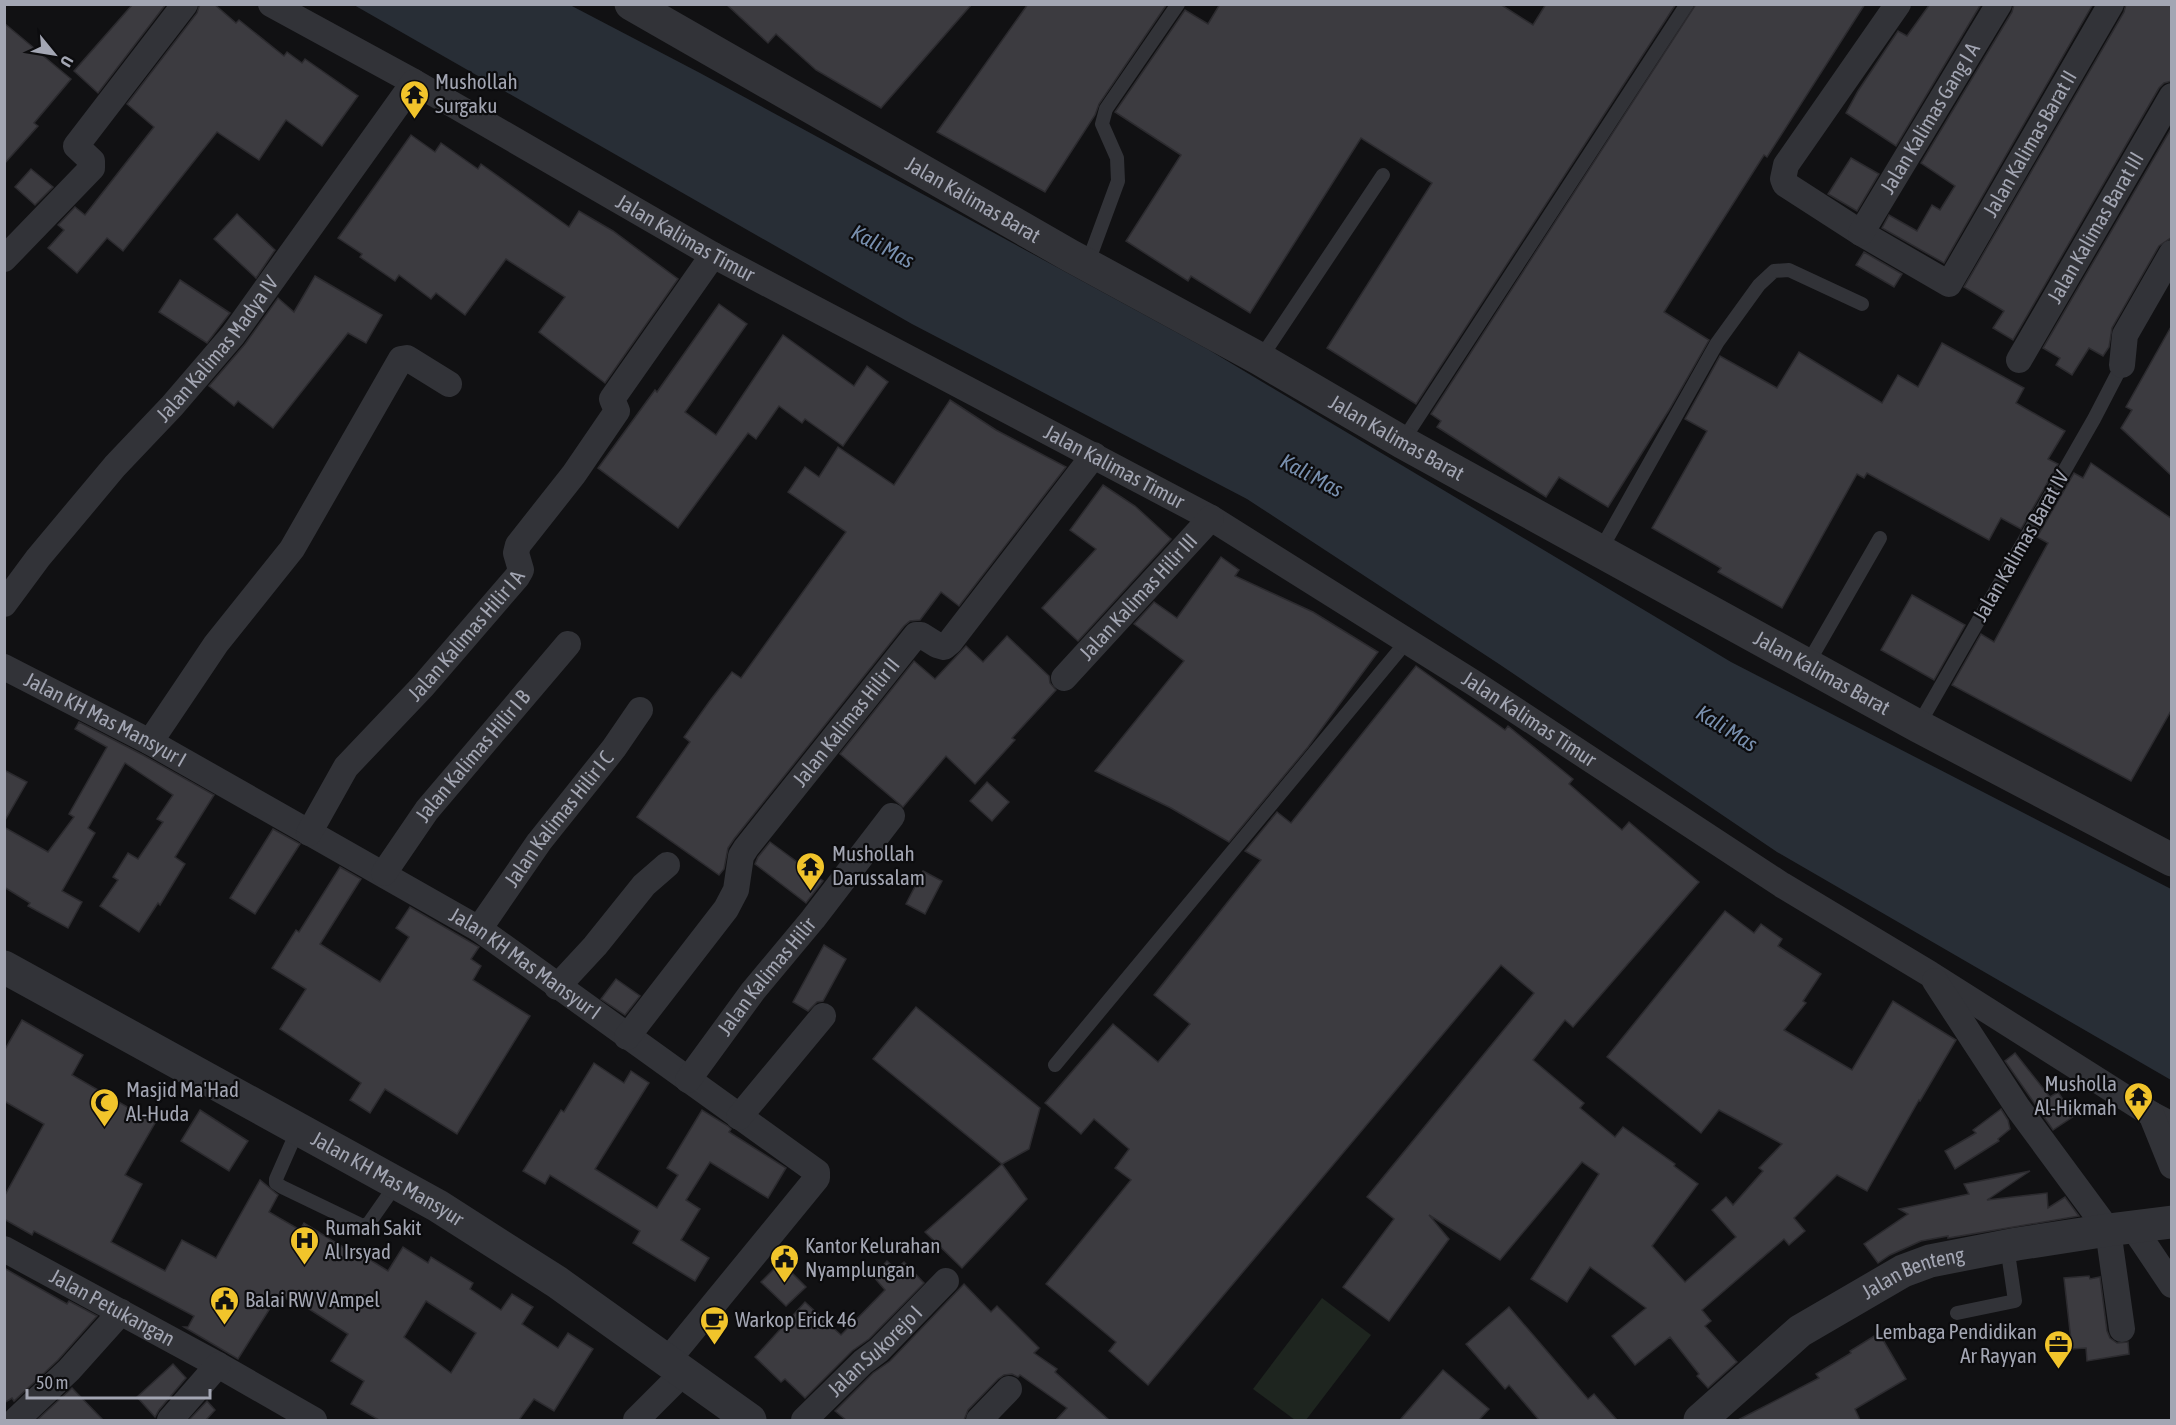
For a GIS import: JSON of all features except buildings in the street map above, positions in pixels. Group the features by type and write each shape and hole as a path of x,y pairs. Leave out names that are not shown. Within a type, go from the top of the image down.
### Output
{"street":[{"path":"4,259 92,168 92,161 76,146 185,4"},
{"name":"Jalan Kalimas Timur","path":"271,4 414,82 713,255 1211,518 1477,685 1782,885 2161,1119 2172,1166"},
{"name":"Jalan Kalimas Barat","path":"631,4 1087,265 1260,359 1402,442 1600,552 1918,726 2172,860"},
{"path":"1861,233 1785,184 1783,175 1786,165 1898,4"},
{"name":"Jalan Kalimas Gang I A","path":"1861,233 1999,4"},
{"name":"Jalan Kalimas Barat II","path":"1861,233 1949,284 2111,4"},
{"name":"Jalan Kalimas Madya IV","path":"4,604 38,558 115,466 172,406 233,335 414,82"},
{"name":"Jalan Kalimas Barat III","path":"2019,360 2172,96"},
{"path":"2122,364 2125,335 2172,253"},
{"name":"Jalan Kalimas Hilir I A","path":"309,833 346,767 423,686 518,577 521,570 516,553 518,545 574,474 615,414 617,411 612,399 713,255"},
{"path":"150,742 216,644 292,549 401,359 407,358 449,384"},
{"name":"Jalan Kalimas Hilir II","path":"627,1036 726,909 736,890 741,856 746,848 908,645 918,634 944,647 950,642 1094,455"},
{"name":"Jalan Kalimas Hilir III","path":"1064,678 1211,518"},
{"name":"Jalan Kalimas Hilir I B","path":"384,873 427,810 568,644"},
{"name":"Jalan KH Mas Mansyur I","path":"4,667 150,742 479,928 557,987 816,1171 818,1176 676,1366"},
{"name":"Jalan Kalimas Hilir I C","path":"479,928 539,842 614,748 640,710"},
{"name":"Jalan Kalimas Hilir","path":"688,1080 753,991 813,919 892,816"},
{"path":"557,987 595,946 644,885 667,865"},
{"name":"Jalan KH Mas Mansyur","path":"4,967 438,1206 557,1282 750,1420"},
{"name":"Jalan Kalimas Timur","path":"1929,974 2019,1108 2172,1286"},
{"path":"739,1117 823,1016"},
{"name":"Jalan Benteng","path":"1700,1420 1800,1331 1903,1271 1930,1261 2007,1246 2172,1222"},
{"path":"2121,1228 2122,1329"},
{"name":"Jalan Petukangan","path":"4,1249 314,1420"},
{"name":"Jalan Sukorejo I","path":"804,1420 863,1362 879,1350 946,1281"},
{"path":"16,1420 69,1370 121,1312"},
{"path":"170,1420 218,1365"},
{"path":"636,1420 676,1366"},
{"path":"979,1420 1009,1389"}],"lane":[{"path":"1087,265 1118,181 1117,158 1102,124 1106,109 1178,4"},
{"path":"1402,442 1687,4"},
{"path":"1260,359 1383,175"},
{"path":"1600,552 1717,344 1759,285 1774,271 1789,270 1862,304"},
{"name":"Jalan Kalimas Barat IV","path":"1918,726 2094,419 2122,364"},
{"path":"1807,666 1880,538"},
{"path":"1055,1065 1407,641"},
{"path":"298,1128 276,1179 276,1183 282,1187 363,1226 369,1223 397,1183"},
{"path":"1957,1312 2015,1301 2007,1246"}],"shaded area":[{"path":"1322,1298 1371,1335 1306,1420 1295,1420 1253,1389"}],"water":[{"name":"Kali Mas","path":"354,5 570,5 700,73 1209,350 1731,662 2171,889 2171,1080 1777,852 1499,664 1247,499 912,324"}],"place":[{"name":"Mushollah Surgaku","path":"414,120"},
{"name":"Mushollah Darussalam","path":"811,892"},
{"name":"Musholla Al-Hikmah","path":"2138,1122"},
{"name":"Masjid Ma'Had Al-Huda","path":"105,1128"},
{"name":"Rumah Sakit Al Irsyad","path":"304,1266"},
{"name":"Kantor Kelurahan Nyamplungan","path":"784,1284"},
{"name":"Balai RW V Ampel","path":"224,1326"},
{"name":"Warkop Erick 46","path":"714,1346"},
{"name":"Lembaga Pendidikan Ar Rayyan","path":"2058,1370"}]}
